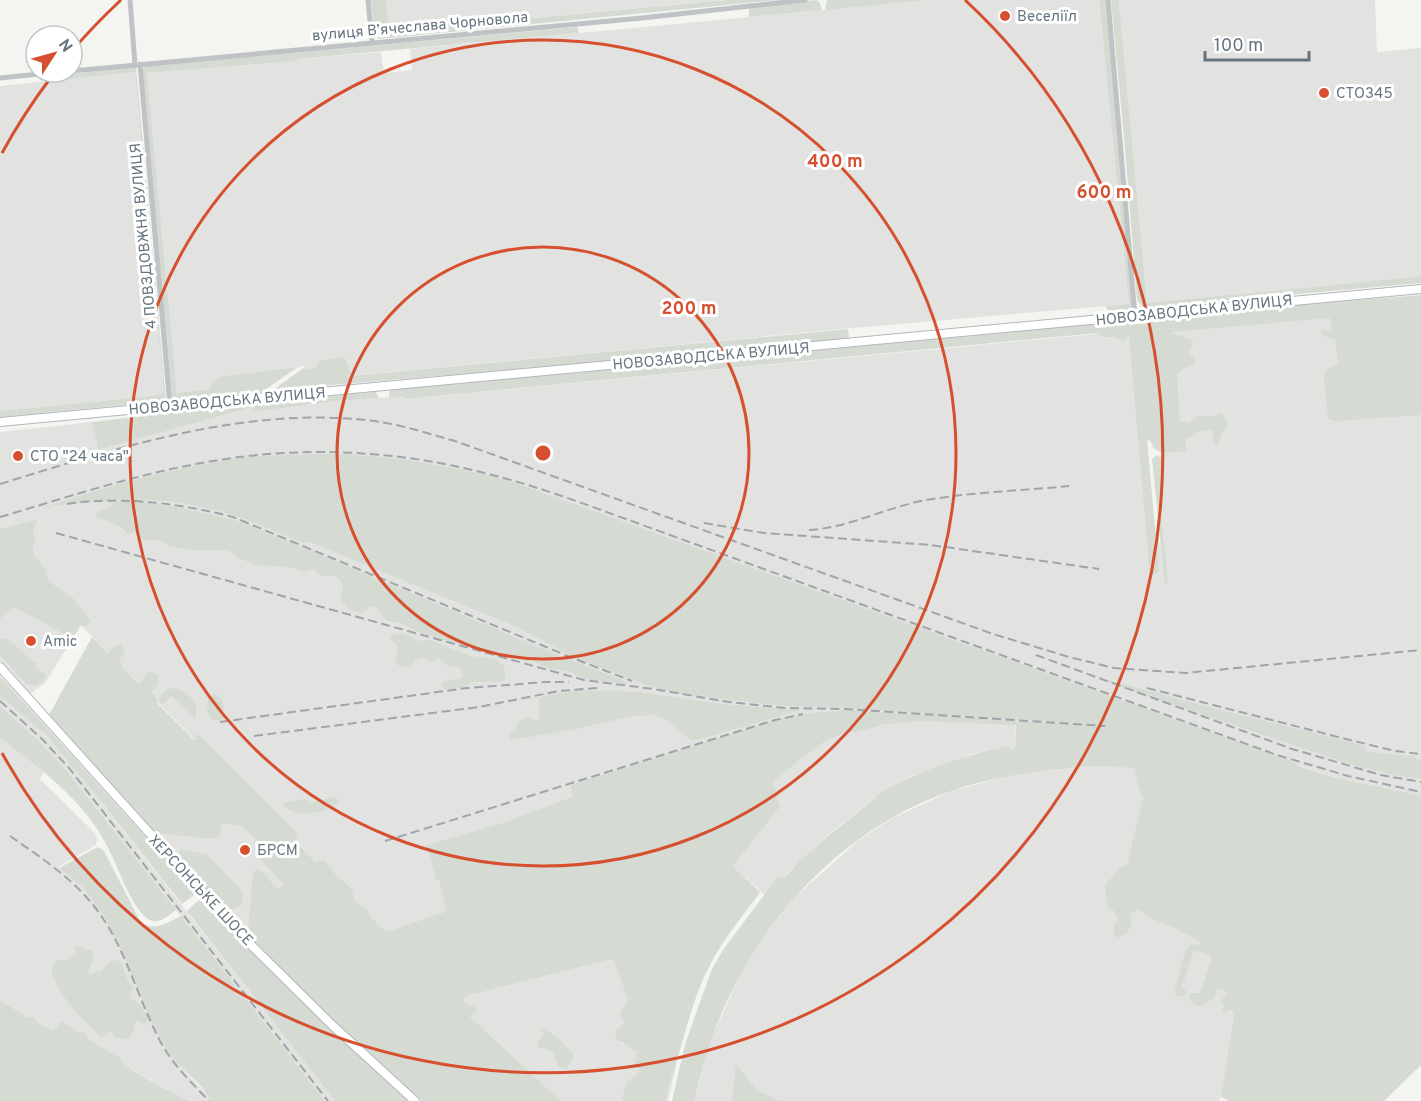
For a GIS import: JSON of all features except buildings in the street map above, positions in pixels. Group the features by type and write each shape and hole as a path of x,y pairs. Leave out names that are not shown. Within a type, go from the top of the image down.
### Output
{"street":[{"name":"4 ПОВЗДОВЖНЯ ВУЛИЦЯ","path":"130,0 170,406"},
{"path":"368,0 372,42"},
{"name":"вулиця Вʼячеслава Чорновола","path":"84,69 805,0"},
{"path":"1108,0 1136,317"},
{"path":"0,78 24,76"},
{"name":"НОВОЗАВОДСЬКА ВУЛИЦЯ","path":"0,422 1421,289"},
{"name":"ХЕРСОНСЬКЕ ШОСЕ","path":"0,667 244,938 331,1024 415,1101"}],"shaded area":[{"path":"371,0 386,0 390,31 728,0 778,0 379,39 374,32"},
{"path":"386,0 728,0 389,31"},
{"path":"817,0 822,10 749,17 749,9 752,6"},
{"path":"827,0 930,0 825,10"},
{"path":"930,0 1099,0 1129,304 351,376 344,356 315,368 306,369 305,366 223,376 210,389 177,393 147,73 381,52 384,73 412,70 410,49"},
{"path":"1099,0 1106,0 1133,309 1130,313 1111,314 1105,306 1129,304"},
{"path":"1111,0 1119,0 1147,303 1421,276 1421,283 1143,308 1137,300"},
{"path":"1119,0 1375,0 1377,52 1421,48 1421,276 1147,303"},
{"path":"577,27 579,33 297,59 297,61 147,73 177,393 210,389 213,381 223,376 298,367 262,392 172,399 142,71 145,66"},
{"path":"136,67 166,401 0,417 0,411 164,393 135,72 84,77 84,73"},
{"path":"135,72 164,393 0,411 0,86 24,84 84,84 84,77"},
{"path":"1421,295 1421,415 1335,421 1328,419 1324,377 1326,370 1338,364 1335,340 1323,336 1320,331 1332,329 1330,318 1173,332 1173,334 1193,341 1189,352 1196,361 1192,366 1177,374 1180,421 1188,423 1198,416 1213,416 1221,413 1228,426 1221,434 1218,446 1214,445 1213,432 1209,430 1195,432 1186,438 1186,451 1163,453 1153,448 1151,441 1147,440 1159,570 1156,574 1150,575 1129,336 1123,341 1115,337 1103,337 1098,333 404,399 404,396 389,398 391,390 1129,321 1140,324 1143,318 1150,317"},
{"path":"1421,309 1421,797 1343,780 1228,743 1015,706 1016,747 1010,750 1009,747 972,754 909,777 870,802 819,842 820,844 791,869 768,898 733,866 628,1000 632,1022 620,1042 676,1066 668,1101 561,1101 451,1000 22,566 38,519 0,529 0,432 92,422 98,450 252,407 253,412 337,401 404,396 405,399 1129,331 1148,544 1164,542 1160,501 1163,453 1186,450 1184,421 1180,421 1173,332"},
{"path":"848,329 849,337 846,341 273,390 306,366 306,369 315,368 319,361 344,356 352,376"},
{"path":"376,392 379,398 253,412 252,407 98,450 92,422 251,403"},
{"path":"298,454 344,454 428,463 510,481 1289,760 1301,767 1336,778 1421,796 1421,1065 1384,1101 1229,1101 1221,1097 1234,1017 1233,1011 1229,1010 1225,1013 1222,1011 1224,1004 1220,1001 1227,994 1222,989 1216,989 1215,997 1202,1006 1194,1004 1190,996 1190,993 1200,993 1212,956 1194,950 1182,987 1186,994 1179,997 1175,995 1175,990 1185,951 1191,944 1200,945 1200,942 1173,927 1152,919 1139,910 1130,913 1131,925 1127,934 1117,938 1114,934 1114,924 1118,919 1114,911 1107,906 1105,885 1120,868 1127,865 1143,798 1134,768 1099,766 1024,774 969,785 903,812 858,840 818,873 782,912 752,955 727,1002 708,1051 695,1101 672,1101 685,1044 712,969 723,950 777,878 786,876 819,843 877,795 925,771 957,759 1009,746 1010,750 1016,747 1016,725 923,721 885,724 856,732 845,732 825,741 773,782 779,797 776,799 781,805 733,866 760,892 715,955 700,987 669,1084 666,1101 621,1101 627,1082 640,1071 635,1063 637,1052 616,1038 615,1031 624,1023 620,1013 628,1000 614,960 611,959 466,996 462,1000 467,1005 475,1005 477,1009 470,1017 561,1101 422,1101 333,1020 251,938 248,930 253,872 262,871 278,889 283,884 261,860 267,851 242,826 222,824 220,836 210,839 155,833 49,715 92,637 108,653 113,647 121,645 125,651 119,661 139,684 149,671 157,675 159,683 152,692 157,703 194,740 198,734 294,830 298,835 294,840 316,862 323,860 327,863 335,874 352,889 354,900 368,910 369,915 386,932 445,912 439,880 436,880 427,845 506,822 572,797 571,785 775,720 846,710 1106,726 785,706 686,695 652,687 575,658 519,628 310,542 302,542 210,508 138,499 90,501 42,508 172,470 225,460"},
{"path":"1157,455 1163,458 1160,501 1168,584 1165,584 1152,459"},
{"path":"115,502 141,502 182,508 238,521 627,682 625,684 583,678 568,671 550,669 535,662 436,638 403,624 386,620 376,607 371,606 363,613 352,610 346,607 340,596 343,587 340,580 332,575 321,576 313,569 304,572 290,567 257,565 238,558 229,550 192,550 169,546 158,540 145,540 140,537 139,532 128,534 121,527 97,517 96,513"},
{"path":"38,519 33,533 36,537 33,547 35,556 45,569 48,581 72,597 91,621 87,626 81,625 70,643 66,635 14,607 0,619 0,529"},
{"path":"14,606 66,635 70,643 45,683 30,694 0,660 0,619"},
{"path":"403,633 420,641 430,640 471,656 496,659 504,666 506,678 502,682 472,682 465,687 444,690 442,684 445,681 461,678 463,674 460,668 448,666 438,658 432,662 422,657 409,667 399,666 395,661 398,647 390,638 392,635"},
{"path":"3,638 38,663 35,666 42,673 44,671 45,677 41,682 37,685 26,684 0,655 0,639"},
{"path":"0,676 194,890 194,895 182,904 47,736 0,696"},
{"path":"1105,679 1363,745 1367,752 1413,756 1421,760 1421,779 1393,775 1346,763 1118,686"},
{"path":"176,688 187,693 196,704 196,717 194,718 171,696 163,704 159,702 160,696 168,689"},
{"path":"578,690 641,692 721,704 801,710 697,740 690,740 666,719 653,715 633,716 572,730 511,740 509,738 510,732 515,731 519,721 527,717 536,721 539,719 539,697"},
{"path":"214,693 223,704 223,720 213,720 207,713 208,699"},
{"path":"0,696 47,736 72,765 335,1101 325,1101 66,770 36,738 0,706"},
{"path":"0,706 36,738 66,770 176,910 156,921 142,914 104,840 83,811 50,777 0,738"},
{"path":"0,738 44,772 40,779 93,831 97,838 96,845 58,867 83,888 107,921 161,1039 178,1063 213,1101 188,1101 136,1072 62,1022 53,1031 0,1000"},
{"path":"1099,766 1135,768 1145,790 1139,821 1117,899 1245,950 1219,1101 695,1101 708,1046 742,971 765,935 796,896 858,841 891,819 951,791 1009,776"},
{"path":"336,797 339,802 319,812 303,814 289,810 283,805 304,799 312,802"},
{"path":"221,824 242,826 267,851 261,860 283,884 278,889 262,871 248,930 251,938 155,833 210,839 218,837"},
{"path":"98,847 104,851 141,923 157,926 181,916 325,1101 211,1101 162,1042 107,921 83,888 59,868"},
{"path":"181,849 208,855 243,892 242,905 234,909 223,909 179,860"},
{"path":"199,900 203,900 248,948 408,1101 335,1101 187,911"},
{"path":"78,946 92,951 93,960 88,972 90,975 97,971 101,972 115,959 121,963 129,983 134,988 129,998 138,1003 148,1017 144,1024 138,1021 134,1024 134,1031 128,1040 114,1037 111,1030 102,1037 100,1036 79,1015 59,989 52,972 53,966 58,960 66,960 75,953 75,948"},
{"path":"0,1000 28,1017 34,1017 37,1022 53,1031 62,1021 79,1033 82,1031 86,1033 88,1039 120,1058 131,1069 188,1101 0,1101"},
{"path":"542,1027 560,1040 574,1055 565,1069 558,1067 553,1053 547,1049 538,1048 538,1042 544,1035 540,1029"},
{"path":"736,1064 757,1090 780,1101 732,1101"}],"railway":[{"path":"0,484 135,445 227,425 273,419 319,418 377,421 455,441 993,634 1114,668 1185,673 1421,650"},
{"path":"0,517 155,473 242,457 314,452 386,455 422,460 514,481 579,502 1277,755 1348,776 1421,792"},
{"path":"809,530 837,526 921,501 1069,486"},
{"path":"67,504 109,501 150,502 233,517 632,681"},
{"path":"704,523 764,533 931,545 1099,569"},
{"path":"56,533 584,680 785,708 845,709 1105,726"},
{"path":"1036,655 1292,749 1381,775 1421,782"},
{"path":"220,722 467,688 569,682"},
{"path":"254,736 479,707 559,691 597,688"},
{"path":"1147,688 1395,751 1421,754"},
{"path":"0,701 42,739 69,768 328,1101"},
{"path":"385,841 775,720 803,714"},
{"path":"10,836 65,877 94,906 114,937 165,1049 182,1072 209,1101"}],"place":[{"name":"Веселіїл","path":"1005,16"},
{"name":"СТО345","path":"1324,93"},
{"name":"СТО \"24 часа\"","path":"18,456"},
{"name":"Amic","path":"31,641"},
{"name":"БРСМ","path":"245,850"}]}
